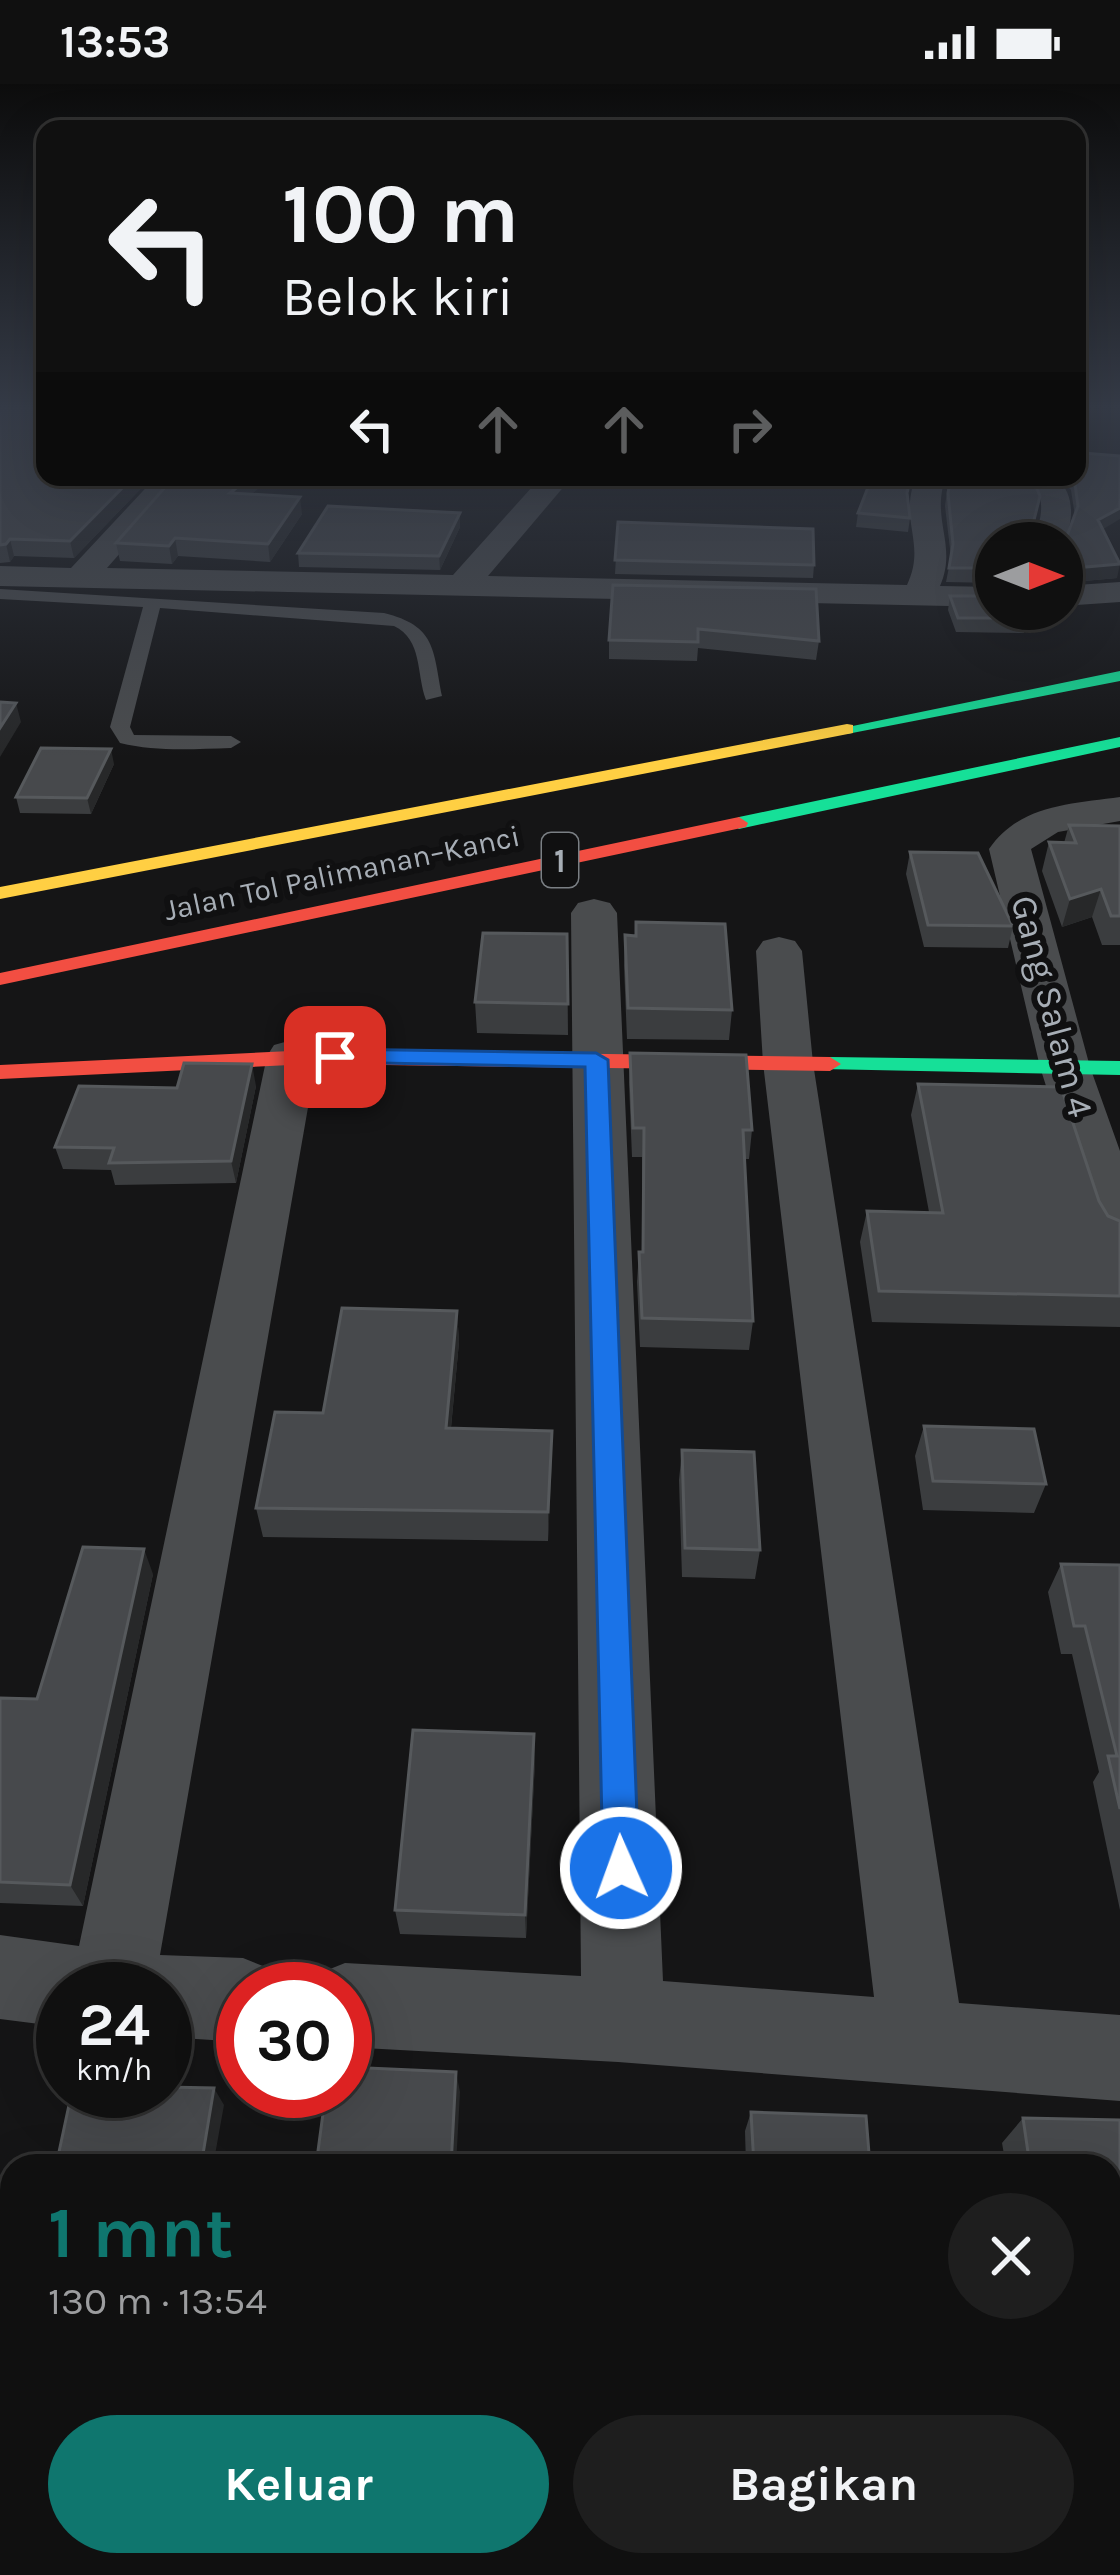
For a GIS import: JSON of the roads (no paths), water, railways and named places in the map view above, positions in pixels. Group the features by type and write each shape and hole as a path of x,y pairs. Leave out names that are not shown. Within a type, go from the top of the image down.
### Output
{"main road":[{"name":"Jalan Tol Palimanan–Kanci","path":"0,893 1120,676"},
{"name":"Jalan Tol Palimanan–Kanci","path":"0,979 1120,742"},
{"path":"0,1072 146,1058 292,1056 1120,1068"}],"street":[{"path":"80,578 129,524"},
{"path":"461,587 516,524"},
{"path":"919,596 934,562 926,524"},
{"path":"0,576 975,597"},
{"path":"1083,595 1120,592"},
{"name":"Gang Salam 4","path":"1120,809 1036,825 1015,839 1010,849 1065,1067 1120,1231"},
{"path":"594,913 624,1960 618,2020"},
{"path":"779,951 788,1063 922,2043"},
{"path":"117,1962 292,1056"},
{"path":"0,1977 36,1982"},
{"path":"372,2006 618,2020 1120,2059"}],"lane":[{"path":"0,594 362,615 411,624 420,633 433,697"},
{"path":"153,603 120,727 127,739 150,744 231,742"}]}
